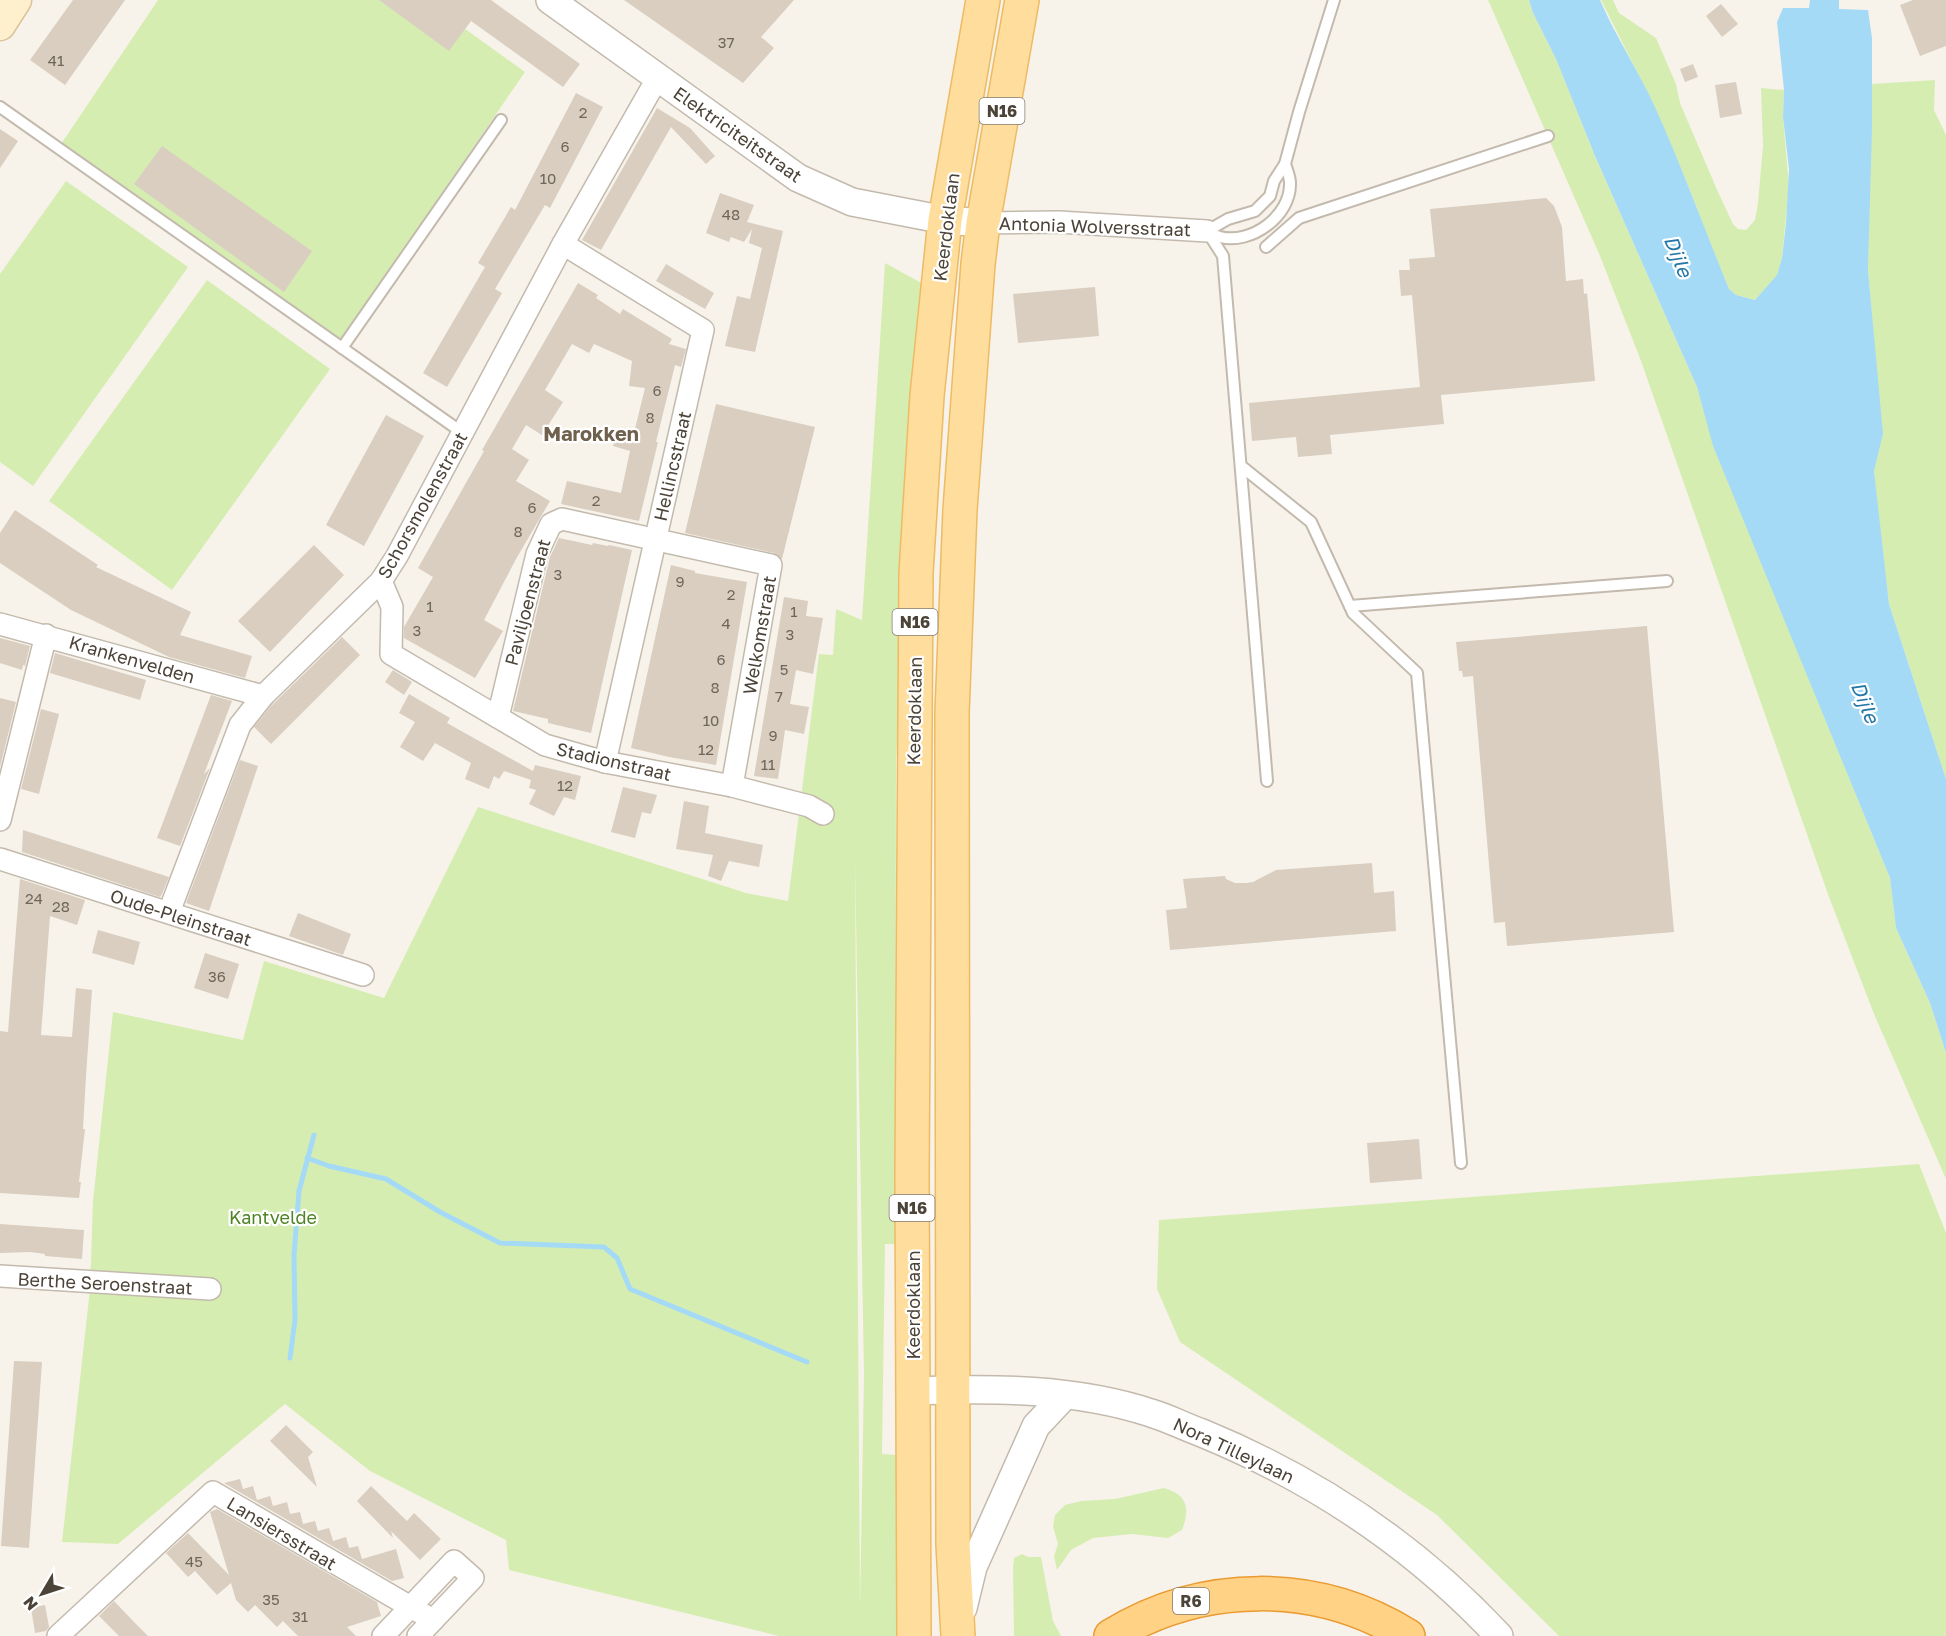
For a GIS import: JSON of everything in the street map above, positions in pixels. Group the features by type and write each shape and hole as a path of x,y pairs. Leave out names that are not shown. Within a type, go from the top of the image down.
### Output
{"highway":[{"name":"R6","path":"1111,1636 1160,1611 1187,1602 1206,1598 1269,1593 1304,1596 1352,1609 1388,1623 1408,1636"}],"main road":[{"path":"0,25 16,0"},
{"name":"Keerdoklaan","path":"913,1391 916,573 927,396 945,220 982,0"},
{"name":"Keerdoklaan","path":"954,1389 952,713 960,510 978,264 983,223 1022,0"},
{"name":"N16","path":"954,1389 953,1544 958,1633"},
{"name":"N16","path":"913,1391 914,1636"}],"street":[{"name":"Elektriciteitstraat","path":"550,0 798,178 852,202 945,220 983,223"},
{"name":"Schorsmolenstraat","path":"169,912 240,725 263,696 381,581 397,556 563,244 658,77"},
{"name":"Antonia Wolversstraat","path":"983,223 1059,222 1207,231"},
{"name":"Hellincstraat","path":"563,244 703,330 605,762"},
{"name":"Paviljoenstraat","path":"498,717 537,554 551,524 562,519 656,540"},
{"name":"Welkomstraat","path":"656,540 771,565 732,786"},
{"name":"Stadionstraat","path":"381,581 392,608 391,654 545,745 605,762 732,786 809,806 823,814"},
{"name":"Krankenvelden","path":"0,624 263,696"},
{"path":"0,820 46,635"},
{"name":"Oude-Pleinstraat","path":"0,859 363,975"},
{"name":"Berthe Seroenstraat","path":"0,1276 210,1289"},
{"name":"Nora Tilleylaan","path":"913,1391 1023,1390 1065,1395 1151,1413 1254,1456 1353,1512 1409,1552 1463,1599 1499,1636"},
{"path":"958,1633 973,1567 1008,1487 1036,1426 1065,1395"},
{"name":"Lansiersstraat","path":"58,1636 213,1492 433,1620"},
{"path":"383,1636 454,1561 473,1578 418,1636"}],"lane":[{"path":"1207,231 1228,219 1247,215 1262,206 1270,195 1274,181 1285,165 1334,0"},
{"path":"0,107 463,433"},
{"path":"342,348 501,120"},
{"path":"1266,247 1299,218 1548,136"},
{"path":"1207,231 1219,237 1238,237 1268,225 1280,212 1288,195 1290,182 1285,165"},
{"path":"1207,231 1223,256 1267,781"},
{"path":"1241,466 1311,522 1353,613 1417,673 1461,1163"},
{"path":"1350,606 1667,581"}],"green space":[{"path":"158,0 425,0 525,72 341,340 61,144"},
{"path":"1488,0 1529,0 1697,387 1714,446 1890,878 1896,928 1930,1003 1946,1053 1946,1179 1874,1014 1829,897 1641,361 1600,256"},
{"path":"1601,0 1613,0 1619,13 1656,38 1676,84 1680,103 1718,192 1733,224 1738,229 1746,230 1755,220 1758,203 1763,146 1761,88 1784,90 1783,117 1789,186 1782,258 1777,276 1755,300 1736,295 1729,289 1655,108"},
{"path":"1935,80 1934,110 1946,135 1946,779 1889,604 1874,469 1882,438 1868,270 1871,84"},
{"path":"66,181 188,267 33,486 0,462 0,274"},
{"name":"Kantvelde","path":"885,263 925,285 896,759 895,1244 885,1244 882,1454 897,1455 896,1636 779,1636 509,1570 506,1540 370,1471 285,1404 118,1544 62,1542 90,1289 93,1201 113,1012 243,1040 264,961 384,998 478,807 746,893 788,901 819,654 833,655 836,609 862,620","holes":["855,860 864,1375 860,1607"]},
{"path":"207,280 330,369 172,590 49,501"},
{"path":"1919,1164 1946,1233 1946,1636 1559,1636 1437,1515 1180,1342 1157,1289 1159,1220"},
{"path":"1164,1488 1178,1495 1185,1504 1186,1516 1182,1530 1168,1538 1132,1534 1093,1538 1071,1550 1057,1570 1054,1556 1058,1544 1053,1526 1055,1515 1065,1505 1081,1501 1115,1499"},
{"path":"1022,1554 1028,1557 1041,1557 1053,1621 1061,1636 1014,1636 1013,1567 1014,1558"}],"water":[{"name":"Dijle","path":"1529,0 1600,0 1655,107 1729,289 1736,295 1755,300 1777,275 1782,258 1786,223 1789,169 1777,22 1783,8 1809,8 1810,0 1839,0 1839,9 1868,10 1872,38 1872,129 1868,270 1883,434 1874,471 1889,604 1946,779 1946,1053 1930,1003 1896,928 1890,878 1713,446 1697,387"}],"building":[{"path":"73,0 125,0 65,85 30,60"},
{"path":"379,0 491,0 580,64 563,87 471,21 449,51"},
{"path":"624,0 794,0 761,37 774,48 743,83"},
{"path":"1913,0 1946,0 1946,46 1920,56 1900,5"},
{"path":"1721,4 1738,24 1722,37 1706,16"},
{"path":"1693,64 1698,77 1685,82 1680,69"},
{"path":"1736,82 1742,114 1720,118 1715,85"},
{"path":"576,93 603,107 550,208 545,205 495,289 502,293 447,387 423,373 485,267 478,263 511,207 515,210"},
{"path":"657,108 690,128 715,156 706,164 671,127 601,250 582,240"},
{"path":"0,129 18,141 0,168"},
{"path":"162,146 312,251 284,292 134,184"},
{"path":"720,193 754,205 747,222 783,231 755,352 725,346 737,296 750,299 762,248 749,243 752,229 744,242 731,237 729,242 706,233"},
{"path":"1546,198 1554,206 1562,227 1566,281 1583,279 1584,294 1587,293 1595,381 1441,395 1444,424 1330,435 1332,454 1298,457 1296,437 1252,441 1249,403 1420,387 1412,295 1401,296 1399,270 1410,270 1409,259 1435,257 1430,209"},
{"path":"666,264 714,293 705,309 656,281"},
{"path":"578,283 598,295 596,298 620,314 623,309 672,339 669,344 686,349 681,367 675,365 639,521 561,504 567,481 621,493 630,451 613,446 616,433 633,437 645,388 629,386 632,361 594,344 589,353 572,344 545,390 563,402 542,435 526,425 512,449 529,460 516,481 550,501 484,620 503,631 475,678 404,638 404,627 433,577 418,568 484,451 482,450"},
{"path":"1095,287 1099,336 1018,343 1013,294"},
{"path":"716,404 815,427 782,559 774,553 685,533"},
{"path":"386,415 424,436 364,546 326,525"},
{"path":"15,510 98,565 96,567 191,612 180,635 252,656 245,678 169,657 71,610 0,563 0,533"},
{"path":"559,538 632,550 591,733 548,723 548,719 513,711 550,557"},
{"path":"314,545 344,575 270,652 238,621"},
{"path":"671,565 695,571 695,573 747,582 716,765 631,748"},
{"path":"784,597 808,601 806,616 823,618 813,674 796,670 790,704 809,707 804,734 785,730 778,779 754,776"},
{"path":"1647,626 1674,932 1507,946 1505,922 1494,923 1473,676 1463,677 1462,671 1459,671 1456,642"},
{"path":"342,637 360,655 271,744 254,727 270,707"},
{"path":"0,638 30,646 22,670 0,663"},
{"path":"55,653 146,680 140,700 50,673"},
{"path":"393,670 412,682 404,695 385,682"},
{"path":"409,694 450,718 447,723 533,771 535,765 581,776 575,800 564,797 554,816 529,804 536,790 529,788 531,780 504,771 499,779 494,776 489,789 465,779 471,763 435,743 423,761 400,747 415,722 399,713"},
{"path":"211,695 232,701 204,774 210,768 180,846 157,838"},
{"path":"0,698 16,702 0,767"},
{"path":"41,709 59,714 39,794 21,789"},
{"path":"240,760 258,766 209,911 186,903"},
{"path":"623,787 657,795 651,814 642,812 635,838 611,832"},
{"path":"684,801 709,806 705,833 763,845 759,867 729,861 721,881 708,876 713,855 676,849"},
{"path":"23,830 169,877 160,897 22,852"},
{"path":"1372,863 1374,893 1394,891 1396,931 1170,950 1166,910 1187,908 1183,879 1225,876 1226,879 1235,883 1246,883 1253,882 1276,870"},
{"path":"20,879 85,900 77,925 50,916 41,1035 72,1037 76,988 92,990 79,1198 0,1193 0,1031 8,1032"},
{"path":"298,913 351,934 343,955 289,936"},
{"path":"98,930 140,942 134,965 92,953"},
{"path":"205,953 239,964 228,999 194,988"},
{"path":"1419,1139 1422,1179 1370,1183 1367,1143"},
{"path":"0,1224 84,1230 82,1259 45,1256 45,1254 30,1252 0,1253"},
{"path":"14,1361 42,1362 29,1548 1,1546"},
{"path":"286,1425 313,1452 308,1457 317,1487 270,1441"},
{"path":"240,1479 243,1489 253,1486 257,1500 270,1496 273,1506 287,1502 290,1514 300,1512 303,1524 315,1521 318,1531 329,1528 333,1541 346,1537 349,1548 358,1546 362,1559 396,1549 404,1578 392,1581 224,1483"},
{"path":"371,1486 407,1521 414,1513 441,1539 420,1560 391,1531 393,1538 357,1501"},
{"path":"217,1509 377,1602 381,1616 347,1627 356,1636 298,1636 283,1621 277,1627 255,1605 248,1612 236,1600 231,1583 217,1595 195,1571 188,1577 166,1553 188,1533 229,1575 210,1512"},
{"path":"114,1601 148,1636 119,1636 99,1616"},
{"path":"45,1605 49,1627 46,1631 35,1633 31,1608"}],"waterway":[{"path":"290,1358 295,1320 294,1255 299,1191 314,1135"},
{"path":"307,1158 329,1166 386,1179 440,1212 500,1243 604,1247 617,1258 630,1289 807,1362"}],"district":[{"name":"Marokken","path":"591,433"}]}
